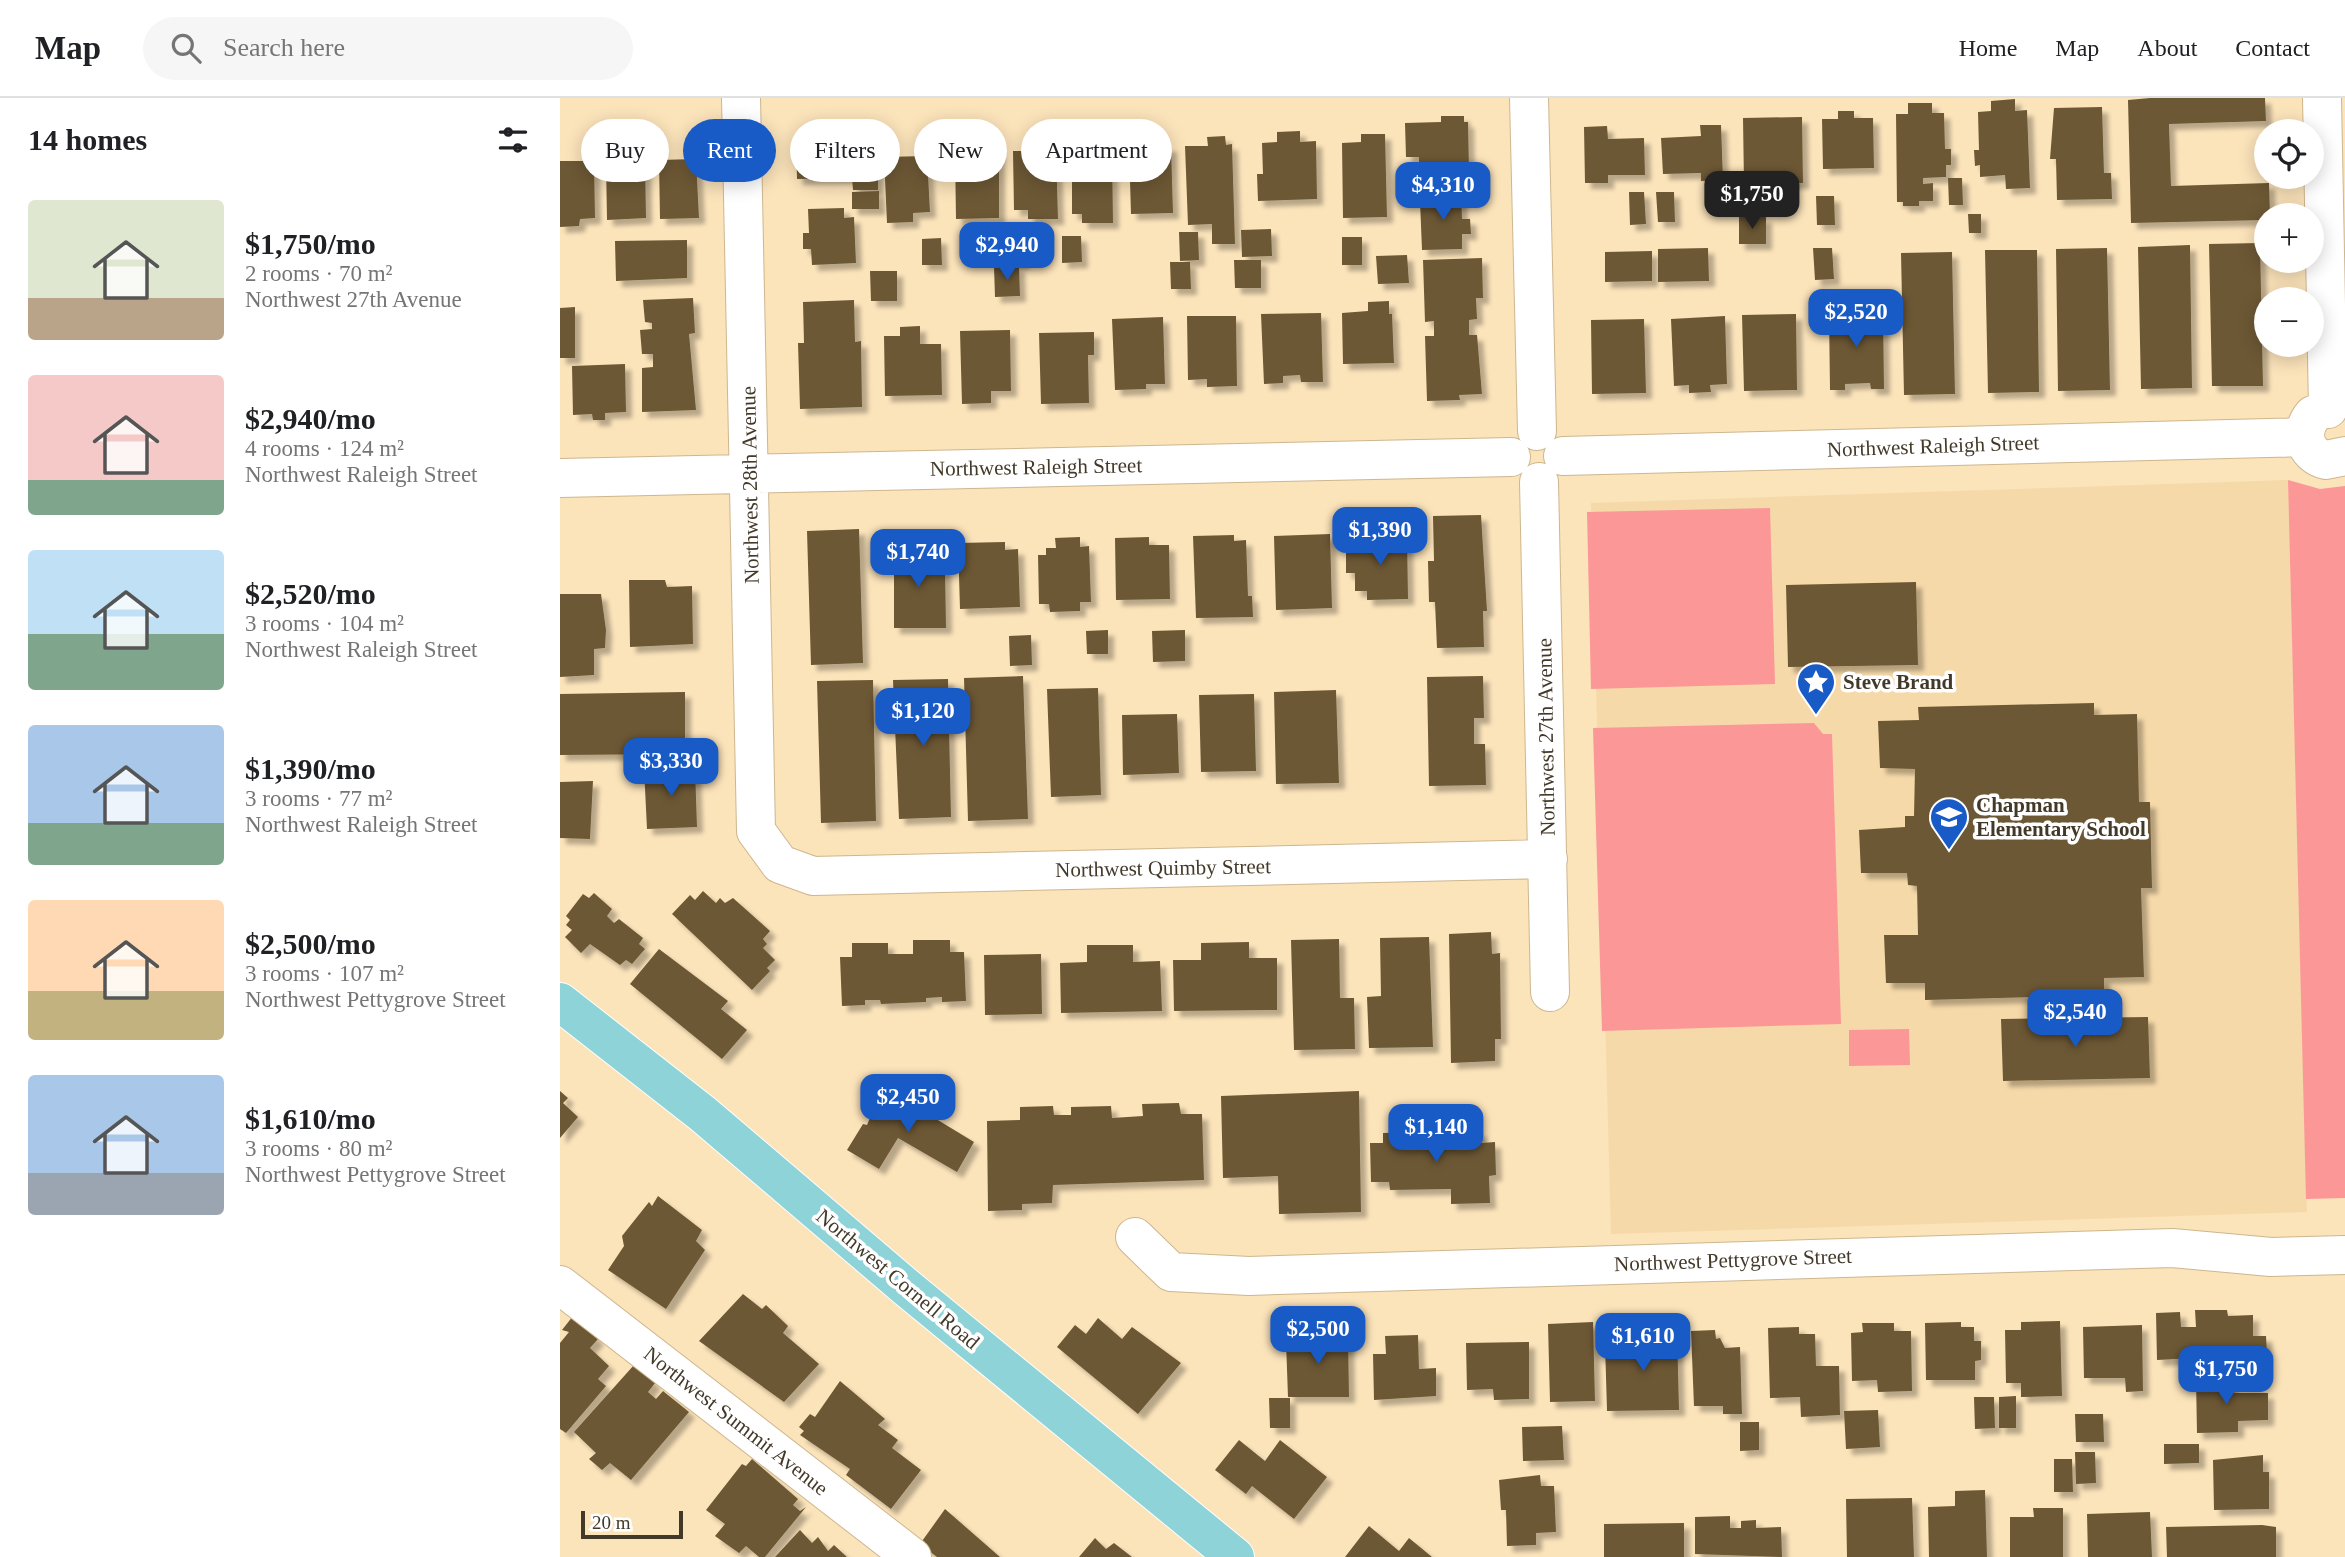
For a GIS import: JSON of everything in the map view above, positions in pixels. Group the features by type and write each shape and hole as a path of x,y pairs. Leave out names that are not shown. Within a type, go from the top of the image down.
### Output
{"main road":[{"name":"Northwest Cornell Road","path":"560,1002 703,1114 907,1288 1235,1557"}],"street":[{"name":"Northwest 28th Avenue","path":"741,98 756,831 780,864"},
{"name":"Northwest 27th Avenue","path":"1529,98 1550,992"},
{"path":"2322,98 2326,420 2311,452 2320,459 2337,460 2345,456"},
{"name":"Northwest Raleigh Street","path":"560,478 1537,457 2326,420"},
{"name":"Northwest Quimby Street","path":"780,864 813,876 1548,859"},
{"name":"Northwest Pettygrove Street","path":"1135,1237 1171,1272 1249,1276 2172,1248 2271,1257 2345,1255"},
{"name":"Northwest Summit Avenue","path":"560,1285 912,1557"}],"shaded area":[{"name":"Chapman Elementary School","path":"2288,480 2307,1212 1611,1234 1591,503"},
{"path":"2288,480 2320,489 2345,486 2345,1198 2306,1199"},
{"path":"1770,508 1775,684 1591,689 1587,512"},
{"path":"1814,723 1823,734 1832,734 1841,1024 1602,1031 1593,728"},
{"path":"1909,1029 1910,1065 1849,1066 1849,1030"}],"building":[{"path":"2265,98 2266,119 2169,124 2171,186 2254,183 2254,189 2269,189 2270,203 2254,203 2254,220 2131,223 2128,100"},
{"path":"2015,99 2015,111 2027,110 2030,188 2006,189 2005,175 1980,177 1980,165 1975,166 1974,150 1979,150 1978,112 1991,111 1991,101"},
{"path":"1908,103 1932,103 1932,113 1944,113 1945,149 1951,149 1951,165 1946,165 1946,177 1923,178 1923,184 1933,183 1933,201 1919,201 1919,206 1903,206 1903,202 1897,202 1896,114 1908,114"},
{"path":"2102,107 2104,173 2111,173 2112,199 2057,200 2056,159 2050,159 2054,108"},
{"path":"1838,111 1854,111 1854,118 1873,118 1874,168 1823,169 1822,119 1838,119"},
{"path":"1441,116 1464,116 1464,122 1468,122 1469,170 1419,171 1419,157 1406,157 1405,123 1441,122"},
{"path":"1802,117 1803,183 1744,184 1743,118"},
{"path":"1700,125 1721,125 1723,180 1701,181 1701,173 1663,174 1661,138 1701,136"},
{"path":"1607,126 1608,139 1644,138 1645,175 1608,175 1608,183 1585,183 1584,127"},
{"path":"1300,131 1300,142 1316,141 1317,199 1258,201 1257,174 1263,174 1262,143 1277,142 1277,132"},
{"path":"1361,134 1385,134 1387,217 1343,218 1342,143 1361,142"},
{"path":"1225,136 1226,145 1232,144 1235,244 1212,244 1212,224 1188,225 1185,146 1208,146 1207,137"},
{"path":"1013,151 1021,151 1021,182 1057,182 1058,219 1028,219 1028,210 1014,210"},
{"path":"914,156 914,182 928,182 930,212 913,213 913,222 887,223 885,182 900,182 900,157"},
{"path":"683,159 683,182 697,182 699,218 660,219 659,182 669,182 669,160"},
{"path":"560,161 581,161 581,182 594,182 595,218 580,219 579,226 560,227"},
{"path":"1948,178 1962,178 1963,205 1949,205"},
{"path":"1172,180 1173,213 1131,214 1130,182 1172,182"},
{"path":"606,182 645,182 646,218 607,220"},
{"path":"852,182 878,182 878,190 853,190"},
{"path":"955,182 999,182 999,218 956,219"},
{"path":"1072,182 1112,182 1113,223 1082,223 1082,214 1072,214"},
{"path":"879,191 879,209 852,209 852,192"},
{"path":"1432,191 1461,191 1462,219 1470,219 1471,234 1462,234 1462,249 1422,250 1420,201 1432,200"},
{"path":"1629,192 1644,192 1646,224 1630,225"},
{"path":"1656,192 1674,192 1675,222 1658,222"},
{"path":"1816,196 1834,196 1835,225 1817,225"},
{"path":"844,208 844,218 854,217 856,263 812,265 811,249 803,249 803,233 809,233 808,209"},
{"path":"1968,214 1981,214 1981,233 1969,233"},
{"path":"1739,217 1766,217 1766,244 1739,244"},
{"path":"1271,229 1272,256 1242,257 1241,230"},
{"path":"1179,232 1198,232 1199,260 1180,261"},
{"path":"1005,236 1024,236 1024,263 1005,263"},
{"path":"1062,236 1081,236 1082,262 1062,263"},
{"path":"1342,237 1362,237 1362,265 1342,265"},
{"path":"941,238 942,265 922,265 922,239"},
{"path":"687,240 687,278 616,281 615,241"},
{"path":"2254,243 2254,273 2261,273 2261,287 2254,287 2254,357 2262,357 2263,386 2212,386 2209,244"},
{"path":"2190,245 2192,388 2141,389 2138,247"},
{"path":"1708,248 1709,281 1658,282 1658,249"},
{"path":"1813,248 1832,248 1834,279 1815,280"},
{"path":"2107,248 2110,390 2058,391 2056,249"},
{"path":"1985,250 2037,250 2039,392 1988,393"},
{"path":"1652,251 1652,281 1605,282 1605,252"},
{"path":"1952,252 1955,394 1904,395 1901,253"},
{"path":"1407,255 1409,283 1378,284 1376,256"},
{"path":"1482,258 1483,298 1476,298 1477,319 1469,320 1469,335 1477,335 1482,394 1459,395 1460,400 1427,401 1425,336 1434,336 1434,321 1425,322 1423,260"},
{"path":"1234,260 1261,260 1261,288 1235,288"},
{"path":"1170,262 1190,262 1191,289 1171,289"},
{"path":"1019,266 1020,296 995,297 994,267"},
{"path":"870,271 897,271 897,301 871,301"},
{"path":"693,298 695,333 689,334 696,410 642,412 642,368 653,367 653,354 642,354 640,330 652,329 652,323 645,322 643,300"},
{"path":"854,300 855,342 861,341 862,407 800,409 798,343 804,343 803,302"},
{"path":"1389,301 1394,363 1343,364 1342,313 1368,311 1368,302"},
{"path":"575,307 575,358 560,358 560,308"},
{"path":"1883,311 1884,389 1871,389 1870,383 1845,384 1845,390 1830,390 1829,313"},
{"path":"1321,313 1323,382 1301,382 1300,375 1283,376 1283,383 1264,384 1261,314"},
{"path":"1796,314 1797,390 1744,391 1742,315"},
{"path":"1187,316 1236,316 1237,386 1207,387 1207,379 1188,380"},
{"path":"1725,316 1727,384 1710,385 1711,392 1689,393 1689,385 1674,386 1671,319"},
{"path":"1163,317 1165,384 1146,384 1146,389 1115,390 1112,319"},
{"path":"1644,319 1646,393 1592,394 1591,320"},
{"path":"920,326 920,344 941,344 942,395 885,396 884,336 900,336 900,327"},
{"path":"1010,330 1011,391 991,391 991,403 962,404 960,331"},
{"path":"1094,332 1094,355 1088,355 1089,403 1041,404 1039,333"},
{"path":"625,364 626,412 605,413 605,420 593,420 592,414 573,415 572,366"},
{"path":"1481,515 1487,611 1483,611 1484,647 1437,648 1435,602 1429,602 1428,561 1434,561 1433,516"},
{"path":"859,529 863,663 811,665 807,531"},
{"path":"1330,534 1332,608 1276,610 1274,536"},
{"path":"1372,534 1407,534 1408,599 1367,600 1367,591 1355,591 1355,573 1346,573 1346,545 1360,545 1360,540 1372,540"},
{"path":"1234,535 1234,541 1246,540 1248,596 1252,596 1253,617 1196,618 1193,536"},
{"path":"1080,537 1080,547 1089,546 1091,602 1080,602 1080,611 1050,612 1049,604 1039,604 1038,555 1046,555 1046,548 1056,548 1055,538"},
{"path":"1149,537 1149,545 1169,545 1170,599 1116,600 1115,538"},
{"path":"1005,542 1005,550 1018,549 1020,607 960,609 958,543"},
{"path":"894,543 928,543 928,566 945,566 946,628 894,628"},
{"path":"629,580 665,580 667,587 692,586 693,644 630,647"},
{"path":"1916,582 1918,665 1788,667 1786,585"},
{"path":"560,594 601,594 606,630 605,648 594,649 594,675 560,677"},
{"path":"1108,630 1108,654 1087,654 1086,631"},
{"path":"1185,630 1185,661 1153,662 1152,631"},
{"path":"1031,635 1032,665 1010,666 1009,636"},
{"path":"1023,676 1028,819 968,821 964,678"},
{"path":"1483,676 1484,718 1474,718 1474,744 1485,744 1486,785 1429,786 1427,677"},
{"path":"948,679 951,817 899,819 893,680"},
{"path":"873,680 876,821 821,823 817,681"},
{"path":"1098,688 1101,795 1051,797 1047,689"},
{"path":"1336,690 1339,783 1276,784 1274,692"},
{"path":"685,692 685,754 560,755 560,694"},
{"path":"1254,694 1256,771 1201,772 1199,695"},
{"path":"2094,703 2094,715 2137,714 2139,802 2150,802 2152,888 2141,888 2144,977 2104,978 2104,995 1925,1000 1925,983 1886,983 1884,935 1918,935 1917,886 1908,885 1907,873 1861,873 1859,830 1905,827 1905,816 1914,816 1915,769 1880,768 1878,721 1919,720 1918,707"},
{"path":"1177,714 1179,773 1123,775 1122,715"},
{"path":"644,768 695,768 697,827 647,829"},
{"path":"593,781 590,839 560,838 560,782"},
{"path":"703,891 716,903 720,898 725,903 733,898 770,931 763,939 767,944 763,948 775,960 767,968 770,971 752,990 672,914 690,895 695,900"},
{"path":"594,893 612,909 607,916 614,923 619,919 643,938 639,944 645,949 632,964 626,960 620,965 590,944 581,953 565,937 572,930 566,925 570,920 566,916 583,894 589,898"},
{"path":"1491,932 1492,954 1500,953 1501,1039 1495,1039 1495,1061 1451,1063 1449,934"},
{"path":"1429,937 1433,1047 1369,1048 1367,997 1381,996 1380,938"},
{"path":"1339,939 1340,998 1354,998 1355,1049 1294,1050 1291,940"},
{"path":"913,940 950,940 950,952 964,952 966,1001 942,1002 942,997 926,998 926,1002 881,1004 880,1000 865,1000 865,1005 842,1006 840,957 852,957 852,943 888,943 888,954 913,954"},
{"path":"1249,942 1249,958 1277,958 1277,1010 1174,1011 1173,960 1201,960 1201,943"},
{"path":"1087,945 1133,945 1133,962 1160,961 1162,1011 1061,1013 1060,963 1087,962"},
{"path":"659,949 728,1001 721,1009 747,1030 722,1059 630,984"},
{"path":"1041,954 1042,1014 985,1015 984,955"},
{"path":"2148,1017 2150,1078 2003,1081 2001,1019"},
{"path":"893,1086 915,1100 913,1105 974,1142 957,1172 898,1138 879,1169 847,1150 863,1124 867,1125 875,1106 878,1107"},
{"path":"560,1091 568,1098 563,1103 578,1117 560,1138"},
{"path":"1359,1091 1361,1212 1279,1214 1278,1176 1223,1178 1221,1096"},
{"path":"1179,1103 1181,1114 1202,1114 1204,1180 1053,1185 1052,1203 1022,1204 1022,1210 988,1211 987,1121 1020,1120 1020,1107 1053,1106 1054,1115 1071,1115 1071,1107 1111,1106 1112,1118 1143,1116 1142,1104"},
{"path":"1481,1131 1481,1143 1495,1142 1496,1175 1489,1176 1490,1203 1451,1204 1451,1189 1390,1190 1389,1182 1371,1182 1370,1143 1383,1143 1383,1133"},
{"path":"658,1196 702,1230 696,1241 705,1250 666,1309 608,1270 624,1246 622,1236 649,1202 652,1206"},
{"path":"743,1294 762,1309 766,1305 788,1326 783,1333 819,1364 784,1402 699,1341"},
{"path":"2195,1310 2227,1310 2228,1316 2253,1315 2253,1336 2266,1336 2267,1354 2157,1360 2156,1313 2180,1312 2181,1327 2196,1327"},
{"path":"573,1316 598,1339 590,1348 609,1366 598,1379 606,1386 566,1433 560,1429 560,1343 569,1332 562,1330"},
{"path":"1098,1318 1122,1339 1132,1327 1181,1363 1138,1414 1057,1347 1075,1325 1086,1334"},
{"path":"2060,1321 2062,1396 2021,1397 2021,1383 2006,1383 2005,1330 2021,1330 2021,1322"},
{"path":"1593,1322 1595,1401 1550,1402 1548,1324"},
{"path":"1961,1322 1961,1327 1974,1327 1974,1341 1981,1341 1981,1360 1975,1361 1975,1380 1926,1380 1925,1323"},
{"path":"1862,1323 1894,1323 1894,1331 1911,1331 1912,1391 1878,1392 1877,1380 1852,1381 1851,1333 1863,1332"},
{"path":"2142,1325 2143,1391 2126,1392 2125,1378 2084,1378 2083,1327"},
{"path":"1799,1327 1799,1334 1815,1334 1816,1366 1839,1366 1840,1415 1801,1417 1800,1397 1770,1398 1768,1328"},
{"path":"1677,1330 1679,1410 1607,1411 1605,1343 1632,1343 1632,1331"},
{"path":"1715,1330 1716,1339 1720,1338 1725,1348 1740,1347 1742,1414 1723,1414 1723,1406 1694,1406 1691,1331"},
{"path":"1348,1334 1349,1397 1288,1397 1286,1341 1302,1341 1302,1335"},
{"path":"1418,1335 1419,1369 1436,1368 1436,1396 1374,1400 1373,1354 1386,1354 1385,1336"},
{"path":"1529,1342 1529,1399 1494,1400 1493,1389 1467,1390 1466,1343"},
{"path":"634,1365 655,1383 648,1392 656,1399 663,1391 689,1412 631,1480 610,1463 602,1470 589,1459 596,1453 574,1432"},
{"path":"2231,1377 2231,1393 2268,1393 2268,1420 2238,1421 2238,1432 2197,1433 2196,1378"},
{"path":"840,1381 885,1419 878,1425 898,1440 892,1448 921,1470 891,1509 846,1475 850,1469 800,1435 804,1431 799,1427 810,1414 815,1417"},
{"path":"2016,1396 2016,1428 1999,1428 1999,1397"},
{"path":"1974,1397 1994,1397 1995,1428 1975,1429"},
{"path":"1269,1398 1290,1398 1290,1428 1270,1428"},
{"path":"1878,1410 1880,1447 1846,1449 1844,1411"},
{"path":"2075,1414 2103,1414 2104,1442 2076,1442"},
{"path":"1740,1422 1759,1422 1759,1450 1740,1451"},
{"path":"1562,1426 1564,1460 1523,1461 1522,1427"},
{"path":"1239,1440 1265,1461 1280,1440 1327,1477 1294,1519 1252,1486 1246,1494 1215,1470"},
{"path":"2164,1444 2199,1444 2199,1463 2164,1464"},
{"path":"2075,1452 2095,1452 2096,1483 2076,1484"},
{"path":"2263,1455 2263,1472 2269,1472 2269,1509 2214,1510 2213,1460"},
{"path":"752,1459 798,1499 793,1505 800,1511 806,1507 765,1557 759,1557 746,1546 739,1553 715,1536 725,1524 706,1510 742,1464 746,1466"},
{"path":"2054,1459 2072,1459 2073,1492 2054,1492"},
{"path":"1540,1475 1541,1486 1554,1486 1556,1532 1536,1533 1536,1545 1507,1546 1506,1510 1501,1510 1499,1480"},
{"path":"1985,1490 1987,1557 1929,1557 1928,1507 1955,1506 1955,1491"},
{"path":"1912,1498 1914,1557 1847,1557 1846,1499"},
{"path":"2033,1508 2063,1508 2063,1557 2010,1557 2010,1517 2034,1517"},
{"path":"945,1509 1000,1557 937,1557 920,1544"},
{"path":"2150,1512 2152,1557 2088,1557 2087,1514"},
{"path":"1730,1516 1730,1528 1741,1528 1741,1521 1756,1520 1756,1528 1781,1527 1782,1557 1695,1554 1695,1517"},
{"path":"1684,1523 1684,1557 1604,1557 1604,1524"},
{"path":"1369,1526 1399,1551 1409,1538 1432,1557 1345,1557"},
{"path":"2166,1527 2276,1527 2276,1557 2167,1557"},
{"path":"800,1530 812,1543 818,1537 828,1551 834,1545 847,1557 775,1557"},
{"path":"1095,1538 1106,1549 1114,1543 1132,1557 1079,1557"}],"place":[{"name":"Steve Brand","path":"1816,716"},
{"name":"Chapman Elementary School","path":"1949,851"}]}
